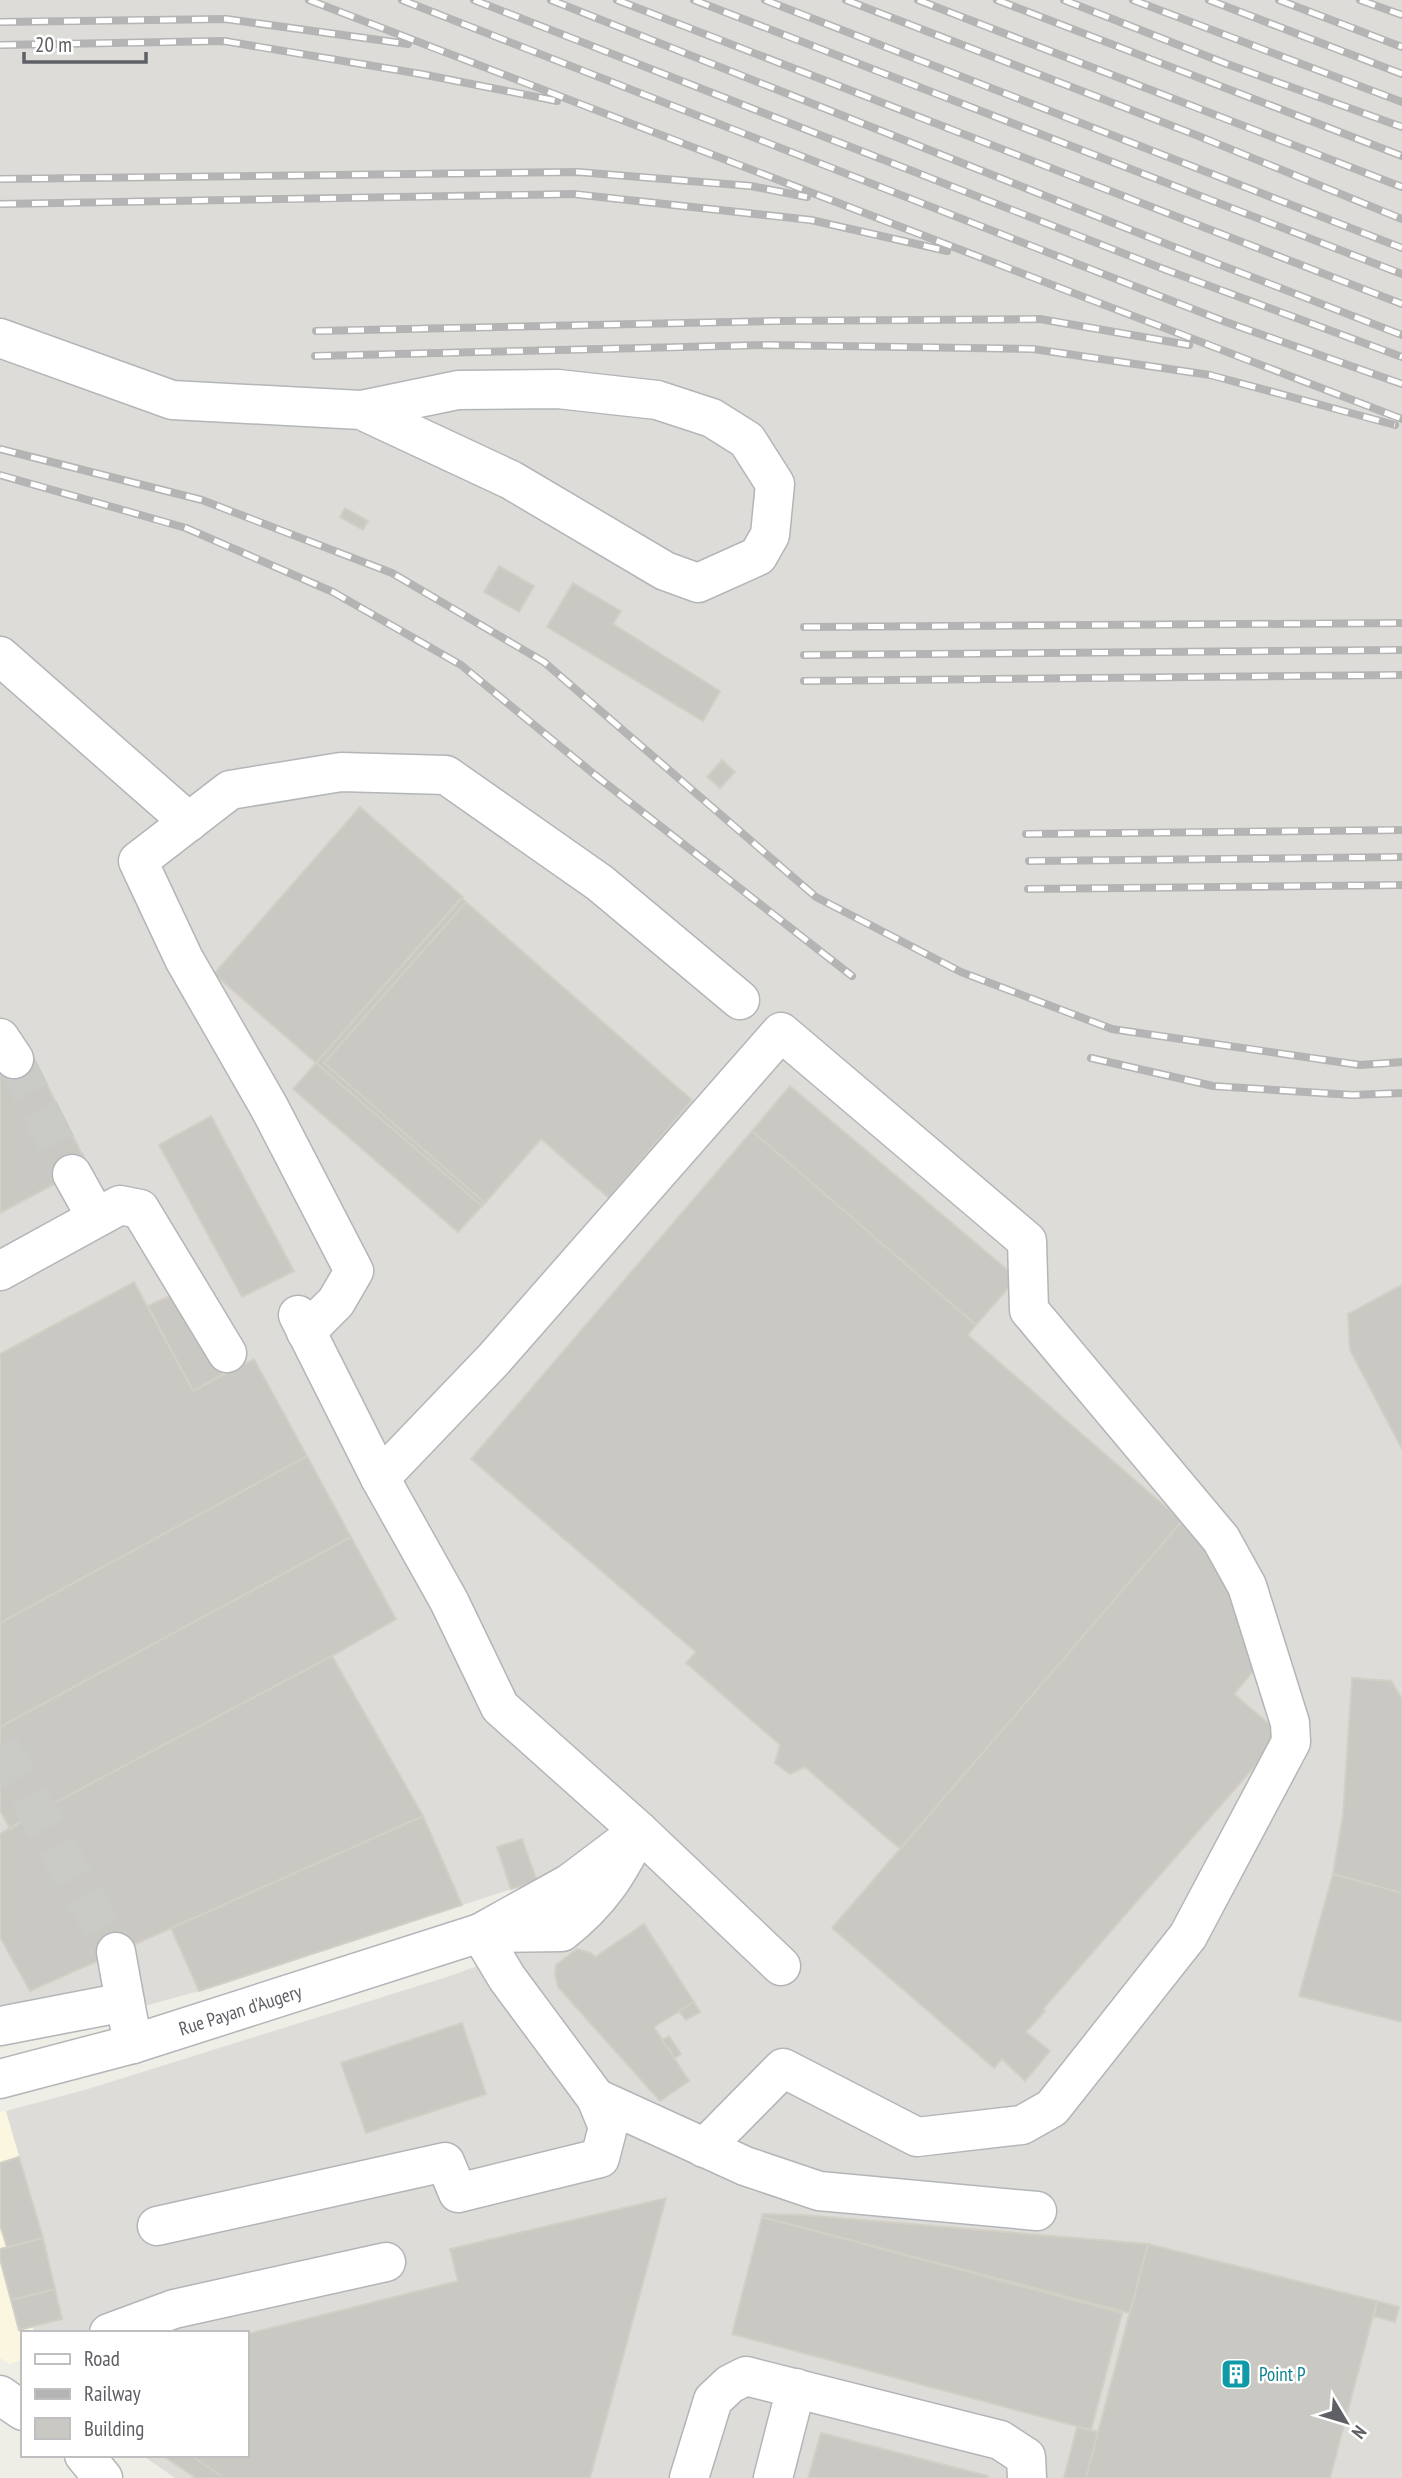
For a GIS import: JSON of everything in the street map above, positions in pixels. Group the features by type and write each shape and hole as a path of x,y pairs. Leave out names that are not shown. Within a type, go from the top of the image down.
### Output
{"street":[{"path":"0,338 172,400 360,411 458,390 558,389 657,400 712,418 747,440 775,484 770,535 758,556 698,583 665,571 511,480 360,411"},
{"path":"0,656 189,822"},
{"path":"740,1000 600,883 446,775 341,772 230,790 138,861 184,960 269,1107 354,1270 336,1302 302,1324 380,1478 449,1601 500,1707 639,1831 781,1966"},
{"path":"380,1478 494,1359 781,1032 1027,1241 1029,1310 1221,1539 1247,1586 1290,1723 1291,1742 1188,1936 1052,2108 1022,2125 918,2137 783,2067 704,2148"},
{"path":"72,1174 96,1217"},
{"path":"0,1271 120,1205 140,1209 227,1353"},
{"name":"Rue Payan d'Augery","path":"0,2079 133,2044 480,1933 570,1883 639,1831"},
{"path":"157,2226 445,2162 458,2193 600,2158 608,2127 596,2098 507,1978 480,1933"},
{"path":"116,1952 133,2044"},
{"path":"0,2026 125,2002"},
{"path":"596,2098 745,2166 819,2192 1037,2211"},
{"path":"114,2331 174,2309 386,2262"},
{"path":"689,2478 713,2400 730,2384 746,2376 1000,2440 1026,2457 1027,2478"},
{"path":"773,2478 796,2388"},
{"path":"0,2395 21,2410"},
{"path":"85,2457 103,2478"}],"shaded area":[{"path":"0,0 1402,0 1402,2478 175,2478 145,2457 248,2457 248,2331 34,2331 33,2326 62,2319 43,2238 6,2111 88,2089 450,1976 567,1933 536,1881 199,1991 0,2046"},
{"path":"6,2111 43,2238 62,2319 33,2326 34,2331 21,2331 21,2361 9,2364 0,2358 0,2112"}],"building":[{"path":"345,508 368,521 363,530 340,517"},
{"path":"499,566 534,586 519,612 484,592"},
{"path":"573,583 621,611 613,624 720,691 703,721 547,627"},
{"path":"722,760 735,772 720,788 707,777"},
{"path":"360,807 463,897 316,1063 214,974"},
{"path":"461,898 466,902 324,1063 485,1203 482,1206 316,1063"},
{"path":"466,902 692,1100 609,1198 541,1139 485,1203 324,1063"},
{"path":"29,1049 88,1166 0,1213 0,1067"},
{"path":"316,1063 482,1206 458,1232 293,1089"},
{"path":"790,1086 1017,1278 976,1325 752,1131"},
{"path":"211,1116 294,1271 242,1297 159,1145"},
{"path":"752,1131 976,1325 968,1335 1182,1521 900,1849 805,1767 790,1774 775,1763 780,1745 686,1663 696,1652 471,1459"},
{"path":"134,1282 193,1391 254,1359 307,1456 0,1623 0,1354"},
{"path":"1402,1285 1402,1449 1350,1350 1348,1314"},
{"path":"176,1293 222,1375 193,1391 148,1306"},
{"path":"307,1456 351,1537 0,1727 0,1623"},
{"path":"1182,1521 1220,1554 1255,1669 1234,1694 1282,1735 1043,2009 1045,2011 1026,2032 1050,2051 1025,2081 1002,2059 994,2068 832,1928"},
{"path":"351,1537 396,1619 10,1829 0,1810 0,1727"},
{"path":"332,1656 423,1816 30,1991 0,1937 0,1834"},
{"path":"1352,1678 1391,1681 1402,1699 1402,1893 1333,1874 1343,1815"},
{"path":"423,1816 462,1905 199,1991 171,1928"},
{"path":"522,1839 537,1881 511,1889 497,1847"},
{"path":"1333,1874 1402,1893 1402,2022 1299,1996"},
{"path":"644,1924 694,2002 654,2027 689,2081 660,2101 558,1987 555,1975 556,1965 577,1949 595,1957"},
{"path":"694,2002 700,2012 686,2020 679,2011"},
{"path":"462,2023 486,2094 366,2133 341,2063"},
{"path":"669,2036 681,2054 675,2058 662,2040"},
{"path":"19,2157 43,2238 7,2247 0,2225 0,2163"},
{"path":"666,2198 590,2478 224,2478 193,2457 248,2457 248,2334 458,2281 450,2249"},
{"path":"763,2214 1148,2244 1130,2313 762,2217"},
{"path":"762,2217 1122,2313 1091,2430 732,2334"},
{"path":"43,2238 55,2289 11,2300 0,2259 0,2249"},
{"name":"Point P","path":"1148,2244 1377,2301 1330,2478 1086,2478"},
{"path":"55,2289 62,2319 19,2330 11,2300"},
{"path":"1377,2301 1399,2307 1395,2322 1374,2316"},
{"path":"1077,2427 1098,2432 1086,2478 1064,2478"},
{"path":"821,2433 988,2476 808,2478"},
{"path":"165,2457 193,2457 224,2478 196,2478"}],"tunnel":[{"path":"14,1059 72,1174"},
{"path":"0,1746 116,1952"}],"railway":[{"path":"309,0 1402,419"},
{"path":"402,0 1226,322 1402,384"},
{"path":"474,0 1161,268 1402,357"},
{"path":"551,0 1402,335"},
{"path":"617,0 1402,304"},
{"path":"694,0 1402,274"},
{"path":"765,0 1402,248"},
{"path":"846,0 1201,137 1402,219"},
{"path":"918,0 1402,187"},
{"path":"997,0 1402,156"},
{"path":"1064,0 1227,64 1402,127"},
{"path":"1133,0 1402,102"},
{"path":"1209,0 1402,74"},
{"path":"1279,0 1402,47"},
{"path":"1360,0 1402,15"},
{"path":"0,22 226,19 408,44"},
{"path":"0,45 224,41 421,74 557,101"},
{"path":"0,179 578,172 751,186 807,197"},
{"path":"0,204 573,194 811,220 947,251"},
{"path":"316,331 777,321 1040,319 1189,345"},
{"path":"315,356 768,345 1033,349 1210,375 1395,425"},
{"path":"0,449 202,500 392,573 544,662 816,897 961,972 1112,1029 1360,1065 1402,1062"},
{"path":"0,475 186,528 333,592 461,665 595,775 852,976"},
{"path":"804,627 1402,623"},
{"path":"804,655 1402,650"},
{"path":"804,681 1402,675"},
{"path":"1026,834 1402,830"},
{"path":"1029,861 1402,857"},
{"path":"1028,889 1402,885"},
{"path":"1091,1058 1213,1086 1353,1095 1402,1093"}],"place":[{"name":"Point P","path":"1236,2374"}]}
